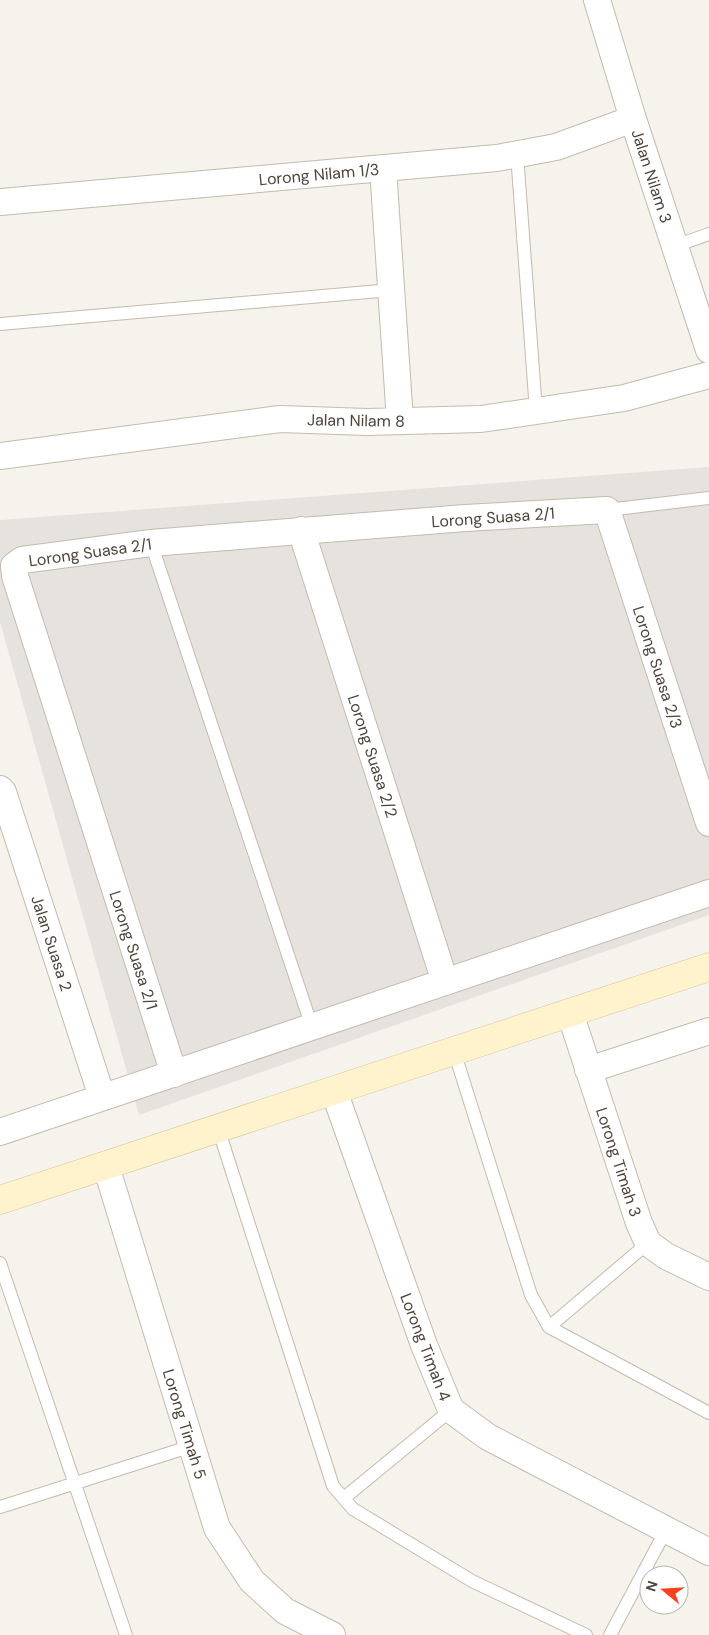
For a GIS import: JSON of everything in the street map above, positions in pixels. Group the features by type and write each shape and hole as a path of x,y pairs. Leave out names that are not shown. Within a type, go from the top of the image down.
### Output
{"street":[{"name":"Jalan Nilam 3","path":"597,0 633,119 709,350"},
{"name":"Lorong Nilam 1/3","path":"0,202 498,158 556,147 633,119"},
{"path":"383,168 400,421"},
{"name":"Jalan Nilam 8","path":"0,456 280,419 400,421 481,419 624,398 709,375"},
{"name":"Lorong Suasa 2/1","path":"174,1074 18,585 14,566 22,560 151,543 301,530 607,510"},
{"name":"Lorong Suasa 2/3","path":"607,510 709,823"},
{"name":"Lorong Suasa 2/2","path":"301,530 445,982"},
{"name":"Jalan Suasa 2","path":"0,789 3,792 102,1098"},
{"path":"0,1132 709,893"},
{"path":"0,1200 709,967"},
{"name":"Lorong Timah 3","path":"570,1013 639,1223 648,1243"},
{"path":"588,1070 709,1031"},
{"name":"Lorong Timah 4","path":"334,1091 424,1345 451,1410 488,1437 709,1552"},
{"name":"Lorong Timah 5","path":"106,1166 216,1528 252,1581 284,1611 332,1635"},
{"path":"648,1243 666,1256 709,1277"}],"lane":[{"path":"518,154 536,411"},
{"path":"675,246 709,234"},
{"path":"0,324 391,290"},
{"path":"607,510 709,498"},
{"path":"151,543 312,1027"},
{"path":"454,1051 531,1294 549,1327 709,1412"},
{"path":"218,1128 333,1486 353,1509 472,1581 586,1635"},
{"path":"549,1327 648,1243"},
{"path":"0,1264 126,1635"},
{"path":"344,1498 451,1410"},
{"path":"0,1508 192,1446"},
{"path":"610,1635 666,1530"}],"shaded area":[{"path":"709,467 709,915 139,1115 0,622 0,520"}]}
